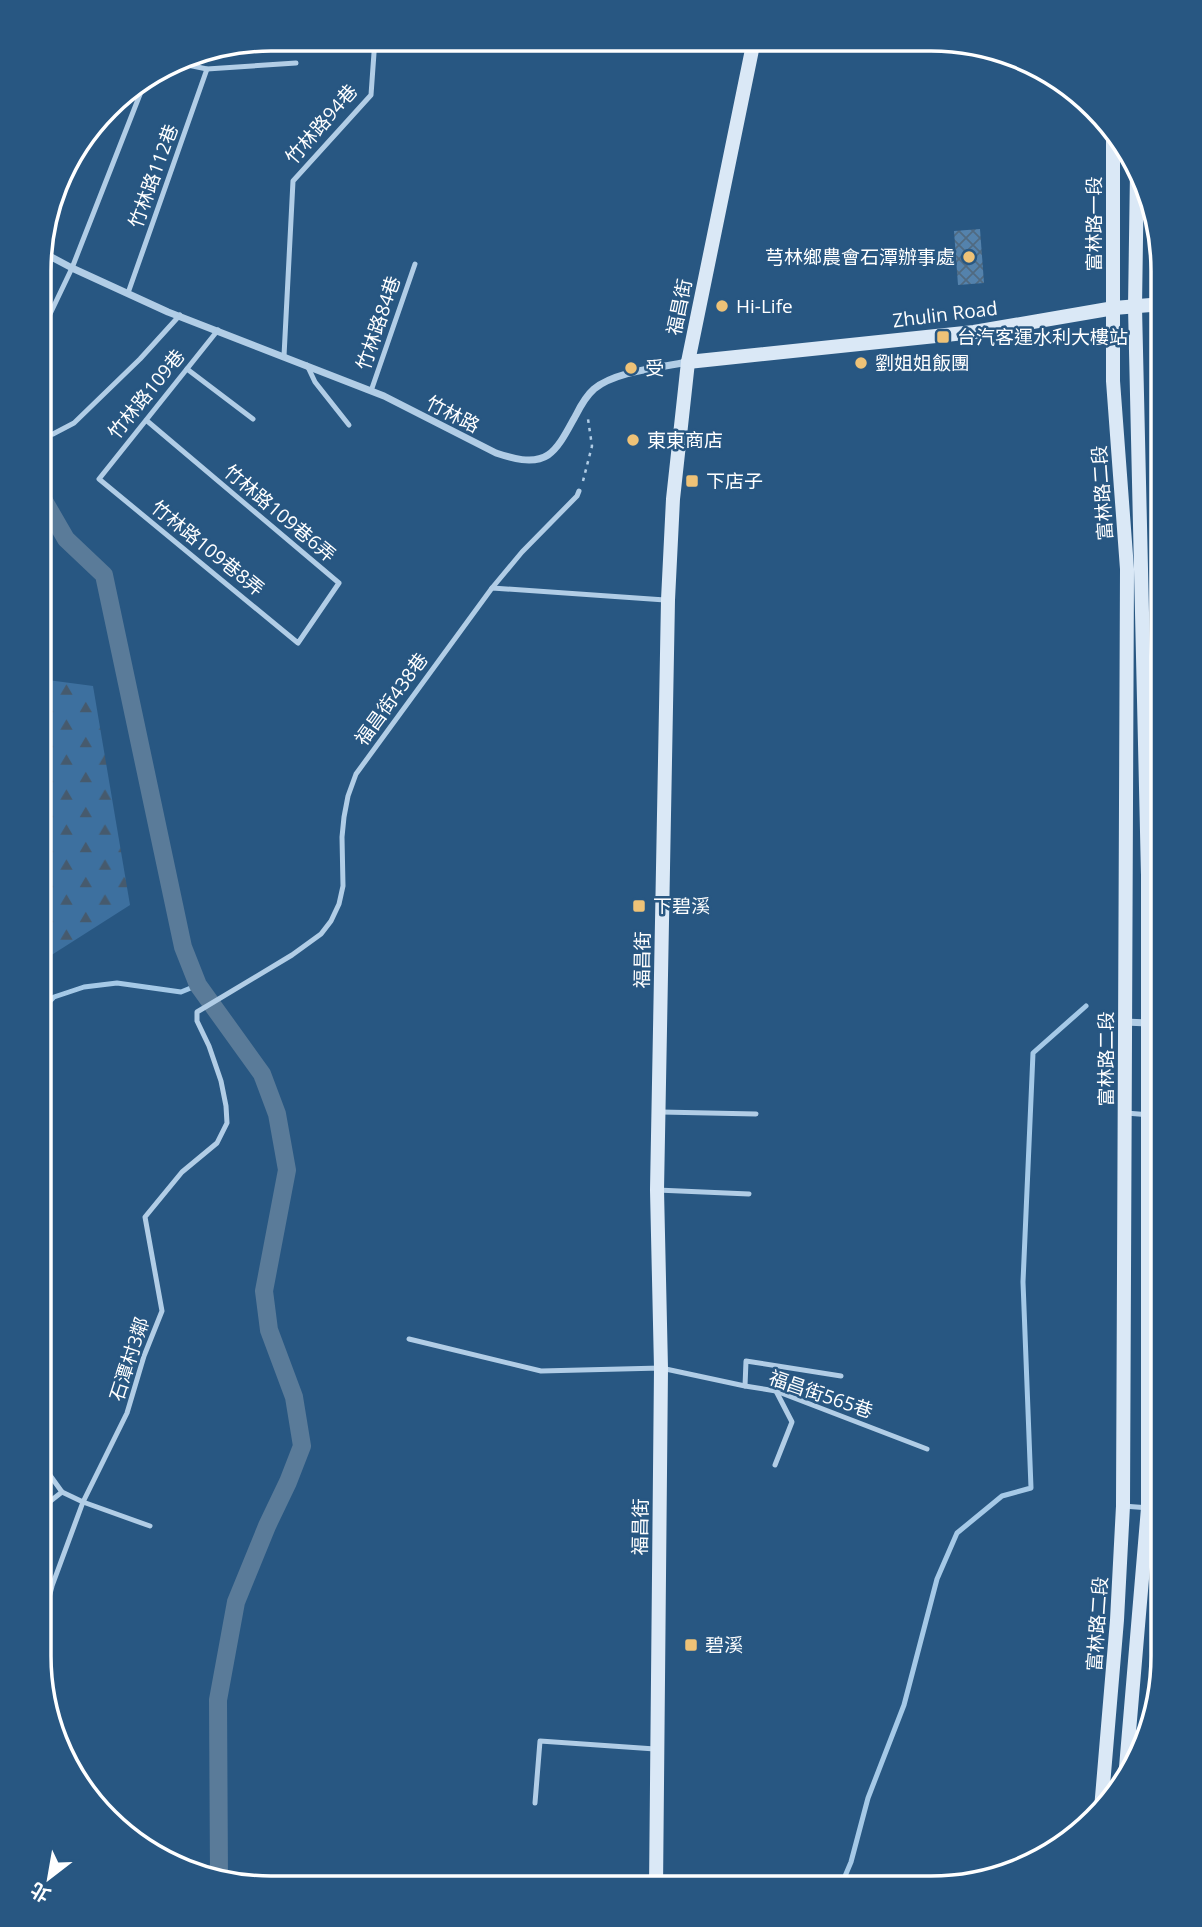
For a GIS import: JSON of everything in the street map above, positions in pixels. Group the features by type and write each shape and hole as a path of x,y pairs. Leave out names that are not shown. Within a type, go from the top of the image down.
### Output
{"main road":[{"name":"福昌街","path":"656,1876 661,1368 657,1190 668,600 673,499 688,362 752,51"},
{"name":"富林路一段","path":"1113,147 1114,308"},
{"path":"1135,307 1137,195"},
{"name":"Zhulin Road","path":"688,362 974,331 1114,308 1151,305"},
{"name":"富林路二段","path":"1127,1756 1148,1507 1148,875 1135,307"},
{"name":"富林路二段","path":"1102,1794 1123,1506 1127,569 1114,381 1114,308"},
{"path":"1112,1682 1134,1682"}],"street":[{"path":"52,257 128,293"},
{"name":"竹林路","path":"128,293 168,312 371,391 513,459 535,459 548,455 558,445 585,398 595,387 617,377 688,362"},
{"path":"1125,1022 1147,1023"}],"lane":[{"name":"竹林路94巷","path":"284,356 293,181 371,95 374,51"},
{"path":"191,66 207,69 296,63"},
{"name":"竹林路112巷","path":"128,293 207,69"},
{"path":"51,312 72,268 140,94"},
{"name":"竹林路84巷","path":"371,391 415,264"},
{"path":"51,434 74,423 140,359 180,315"},
{"name":"竹林路109巷","path":"99,478 218,330"},
{"path":"307,365 315,382 349,425"},
{"path":"187,369 253,419"},
{"name":"竹林路109巷6弄","path":"146,421 339,583 298,643"},
{"name":"竹林路109巷8弄","path":"99,478 298,643"},
{"name":"福昌街438巷","path":"256,976 321,934 331,921 343,886 344,817 356,774 492,588 579,491"},
{"path":"492,588 668,600"},
{"name":"石潭村3鄰","path":"51,1590 83,1502 127,1413 144,1356 162,1311 145,1217 183,1172 218,1143 227,1123 221,1082 197,1021 197,1012 256,976"},
{"path":"659,1112 756,1114"},
{"path":"1126,1113 1151,1114"},
{"path":"657,1190 749,1195"},
{"name":"福昌街565巷","path":"409,1339 541,1371 661,1368 776,1391 928,1449"},
{"path":"744,1386 746,1361 841,1376"},
{"path":"775,1465 792,1422 776,1391"},
{"path":"51,1477 62,1492 150,1526"},
{"path":"51,1501 62,1492"},
{"path":"1123,1506 1151,1508"},
{"path":"535,1802 540,1741 658,1749"}],"path":[{"path":"579,491 592,446 585,398"}],"green space":[{"path":"51,680 93,686 130,905 51,955"}],"building":[{"name":"芎林鄉農會石潭辦事處","path":"980,229 984,283 958,285 954,231"}],"waterway":[{"path":"51,513 66,539 104,575 183,947 198,985 262,1074 277,1114 287,1170 264,1291 269,1330 294,1397 302,1446 236,1602 218,1700 219,1870"},
{"path":"51,1000 84,987 117,983 181,992 198,985"},
{"path":"845,1876 868,1798 904,1705 937,1579 957,1533 1002,1496 1031,1488 1023,1282 1033,1053 1086,1006"}],"place":[{"name":"芎林鄉農會石潭辦事處","path":"969,257"},
{"name":"Hi-Life","path":"722,306"},
{"name":"台汽客運水利大樓站","path":"943,337"},
{"name":"劉姐姐飯團","path":"861,363"},
{"name":"受","path":"631,368"},
{"name":"東東商店","path":"633,440"},
{"name":"下店子","path":"692,481"},
{"name":"下碧溪","path":"639,906"},
{"name":"碧溪","path":"691,1645"}]}
